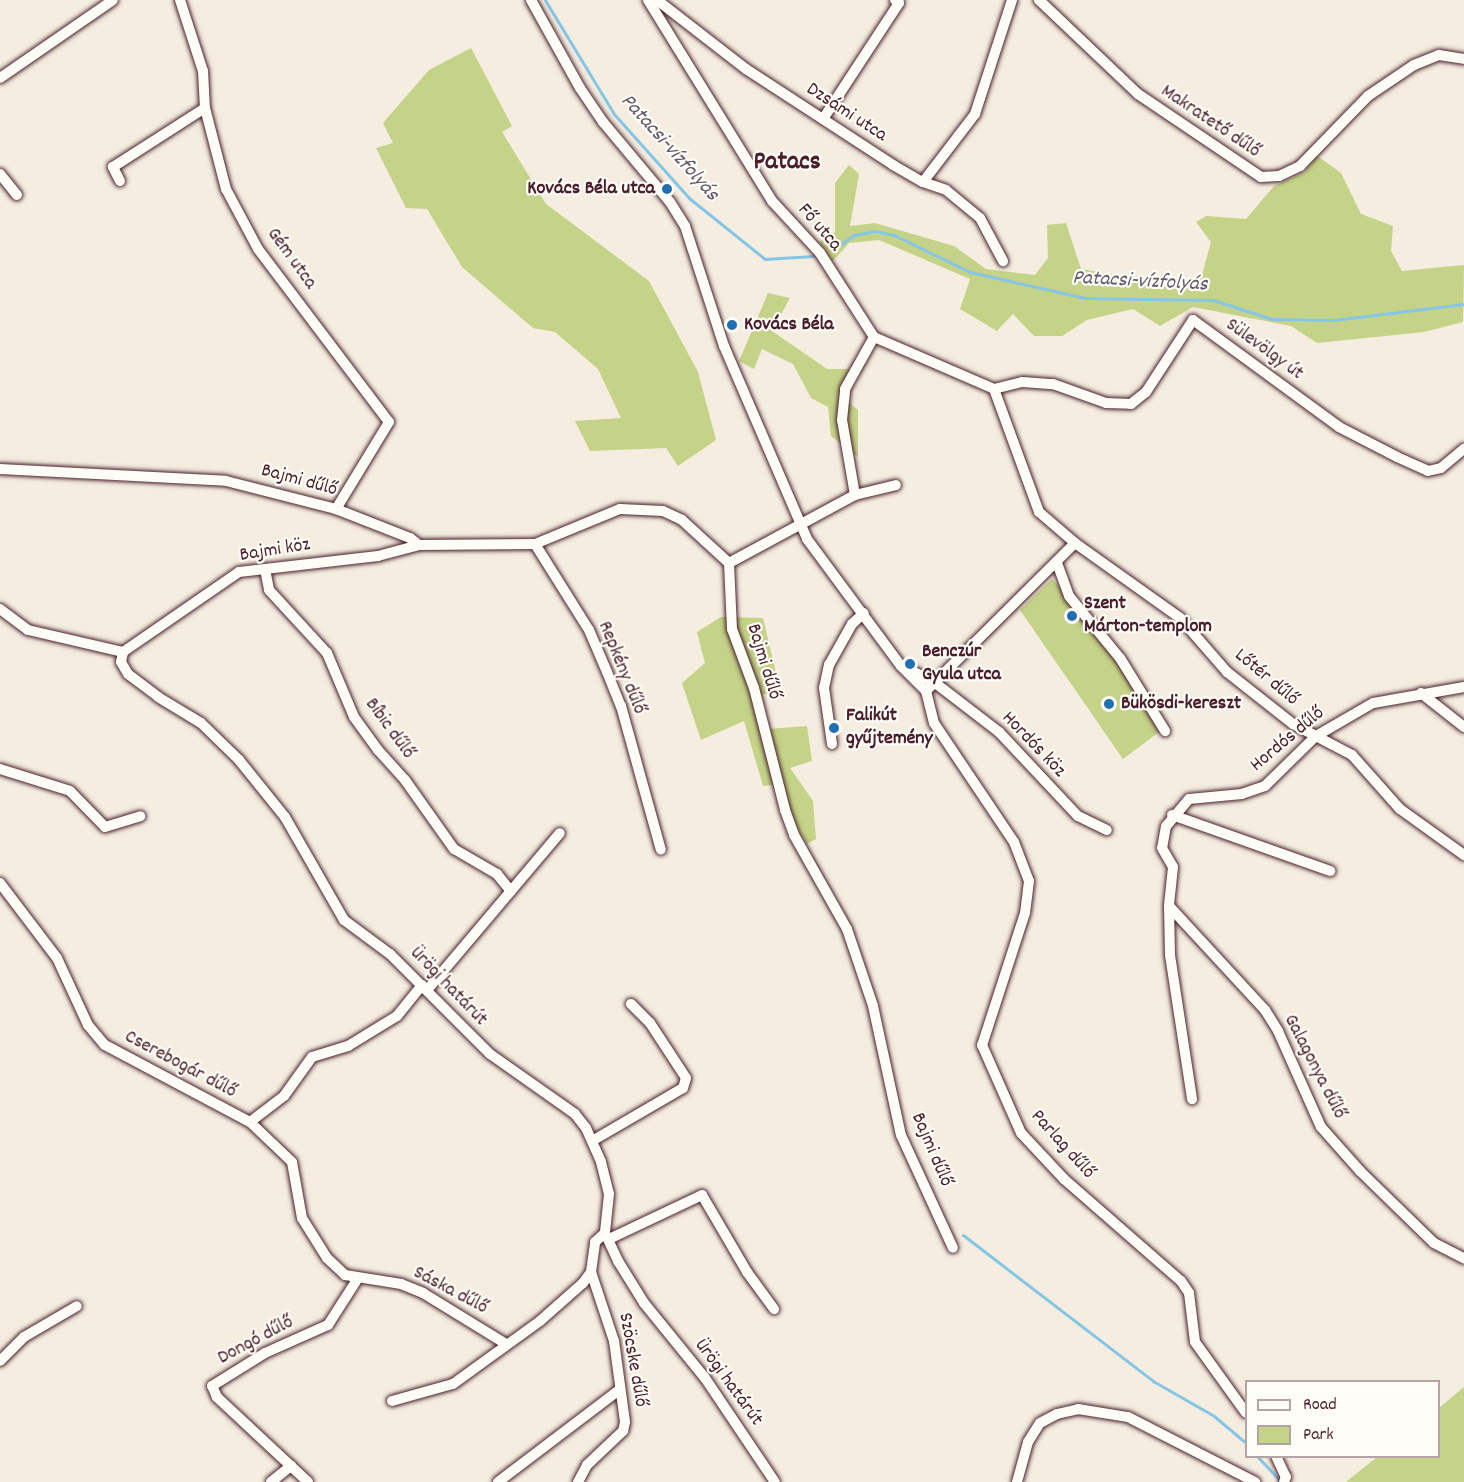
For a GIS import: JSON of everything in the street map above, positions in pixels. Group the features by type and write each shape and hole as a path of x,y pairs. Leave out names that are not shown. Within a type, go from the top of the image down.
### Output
{"street":[{"path":"0,78 113,0"},
{"name":"Gém utca","path":"180,0 203,70 204,108 226,189 258,249 389,422 336,509"},
{"path":"531,0 603,122 670,201 685,226 724,346 750,399 800,524 901,666 926,696 934,682 1076,543"},
{"name":"Fő utca","path":"648,0 772,201 820,253 874,337"},
{"path":"923,182 975,114 1012,0"},
{"name":"Makratető dűlő","path":"1039,0 1138,94 1261,177 1279,176 1300,166 1368,96 1414,64 1439,55 1464,59"},
{"path":"823,119 897,1"},
{"name":"Dzsámi utca","path":"662,2 746,69 923,182 946,190 980,218 1003,261"},
{"path":"120,181 113,167 204,108"},
{"path":"0,174 17,195"},
{"name":"Sülevölgy út","path":"994,389 1022,382 1053,384 1106,403 1131,404 1146,392 1193,320 1340,427 1397,457 1428,471 1441,468 1464,449"},
{"path":"855,495 842,420 845,389 874,337 994,389"},
{"name":"Lőtér dűlő","path":"994,389 1040,512 1076,543 1180,618 1227,672 1293,724 1352,755 1400,809 1464,855"},
{"name":"Bajmi dűlő","path":"0,469 226,481 336,509 410,538 419,545 535,544 620,509 663,511 682,520 729,563 732,629 754,688 785,810 794,835 847,929 876,1015 901,1135 953,1248"},
{"path":"729,563 855,495 896,485"},
{"name":"Repkény dűlő","path":"535,544 589,630 607,672 621,706 661,850"},
{"name":"Bajmi köz","path":"123,651 214,586 239,572 378,556 419,545"},
{"path":"1057,563 1070,596 1120,658 1165,731"},
{"name":"Bíbic dűlő","path":"265,568 269,590 327,653 354,717 378,750 405,780 454,849 497,874 511,891"},
{"path":"0,609 28,630 123,651"},
{"path":"832,744 824,688 829,665 852,624 864,613"},
{"name":"Ürögi határút","path":"123,651 121,662 128,674 158,698 201,723 239,760 285,817 344,920 390,954 490,1054 575,1114 592,1141 609,1194 607,1236 644,1303 705,1378 775,1482"},
{"name":"Hordós köz","path":"901,666 934,682 999,732 1078,816 1107,830"},
{"name":"Hordós dűlő","path":"1172,815 1189,799 1242,794 1265,786 1316,736 1373,703 1464,687"},
{"path":"1421,693 1464,727"},
{"name":"Parlag dűlő","path":"926,696 934,723 1014,842 1029,881 1025,913 982,1045 1000,1088 1021,1133 1064,1179 1181,1281 1189,1293 1195,1342 1245,1412"},
{"path":"0,769 70,791 105,827 140,816"},
{"path":"1192,1099 1170,955 1169,906 1173,867 1162,848 1163,835 1172,815 1330,872"},
{"path":"250,1122 284,1096 312,1057 348,1046 398,1016 560,833"},
{"name":"Cserebogár dűlő","path":"0,883 57,958 88,1025 105,1045 250,1122"},
{"name":"Galagonya dűlő","path":"1169,906 1265,1010 1278,1031 1322,1127 1360,1171 1434,1243 1464,1258"},
{"path":"592,1141 683,1088 686,1078 650,1023 631,1004"},
{"name":"Sáska dűlő","path":"250,1122 292,1162 302,1218 327,1258 345,1275 401,1284 423,1293 506,1344"},
{"path":"607,1236 702,1195 747,1272 774,1309"},
{"name":"Szöcske dűlő","path":"578,1482 587,1465 623,1431 614,1341 591,1272 595,1242 607,1236"},
{"path":"392,1401 453,1384 566,1299 591,1272"},
{"name":"Dongó dűlő","path":"308,1482 216,1397 212,1386 265,1353 328,1325 358,1278"},
{"path":"0,1361 24,1337 77,1306"},
{"path":"498,1482 619,1390"},
{"path":"1017,1482 1028,1442 1040,1423 1057,1413 1078,1409 1128,1417 1255,1482"},
{"path":"1277,1458 1286,1477 1284,1482"},
{"path":"271,1482 291,1466"}],"green space":[{"path":"471,48 512,126 502,132 546,204 649,281 698,372 716,440 678,466 666,448 590,451 575,421 621,418 598,369 555,332 533,328 462,267 427,209 406,208 376,148 393,143 383,123 429,70"},
{"path":"1316,155 1341,173 1361,214 1393,226 1391,251 1402,271 1464,265 1463,322 1424,332 1317,343 1291,326 1193,307 1160,326 1133,309 1087,320 1062,336 1034,336 1013,314 997,331 960,309 970,279 879,240 849,243 833,261 819,242 835,232 835,183 849,165 859,174 850,226 875,223 954,246 986,269 1035,275 1048,258 1047,225 1066,223 1081,269 1173,285 1202,275 1211,242 1196,222 1206,216 1246,219 1274,186 1305,172"},
{"path":"768,293 790,298 772,331 827,369 850,369 855,359 866,364 850,388 848,402 858,410 858,457 831,436 828,407 811,398 793,364 762,349 754,369 739,361"},
{"path":"1052,579 1093,621 1163,729 1123,759 1020,610"},
{"path":"721,617 763,618 780,690 761,695 768,729 807,726 812,761 790,768 813,801 816,839 807,844 772,785 763,786 744,721 701,740 682,683 705,663 697,632"},
{"path":"1464,1387 1464,1482 1346,1482 1376,1458 1440,1458 1440,1407"}],"waterway":[{"name":"Patacsi-vízfolyás","path":"545,0 614,114 689,198 765,259 813,256"},
{"name":"Patacsi-vízfolyás","path":"834,249 854,235 875,231 894,235 970,272 1085,298 1213,300 1272,319 1334,320 1464,304"},
{"path":"963,1235 1153,1381 1214,1416 1245,1442"},
{"path":"1259,1458 1281,1482"}],"place":[{"name":"Kovács Béla utca","path":"667,189"},
{"name":"Kovács Béla","path":"732,325"},
{"name":"Szent Márton-templom","path":"1072,616"},
{"name":"Benczúr Gyula utca","path":"910,664"},
{"name":"Bükösdi-kereszt","path":"1109,704"},
{"name":"Falikút gyűjtemény","path":"834,728"}],"district":[{"name":"Patacs","path":"787,163"}]}
